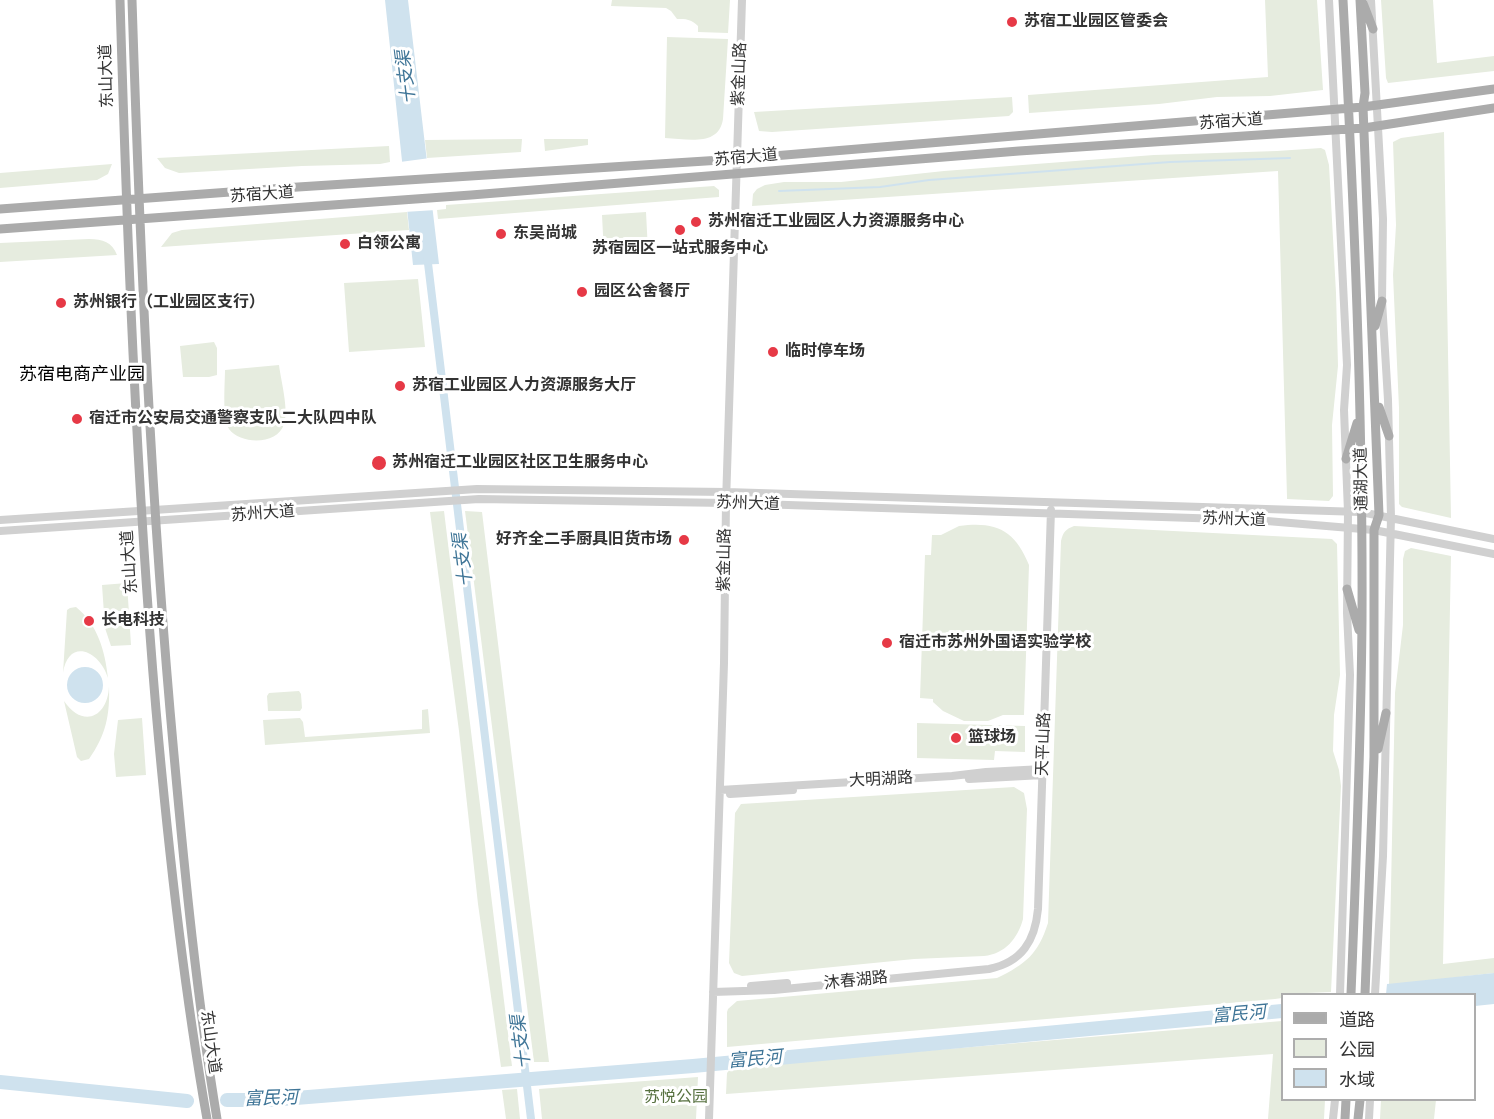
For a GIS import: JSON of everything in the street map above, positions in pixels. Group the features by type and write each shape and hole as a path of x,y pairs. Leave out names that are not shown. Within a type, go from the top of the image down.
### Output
{"main road":[{"name":"东山大道","path":"120,0 126,199 141,511 165,805 180,937 207,1119"},
{"name":"东山大道","path":"132,0 139,219 163,637 187,901 218,1119"},
{"name":"通湖大道","path":"1343,0 1358,311 1361,512 1360,759 1351,993"},
{"name":"通湖大道","path":"1361,0 1379,515 1374,530 1374,769 1365,993"},
{"path":"1361,0 1373,29"},
{"name":"苏宿大道","path":"0,209 436,177 737,159 1363,107 1494,89"},
{"name":"苏宿大道","path":"0,229 1029,150 1364,128 1494,108"},
{"path":"1373,334 1382,301"},
{"path":"1375,395 1389,436"},
{"path":"1346,459 1360,415"},
{"path":"1347,589 1362,639"},
{"path":"1374,769 1386,714"},
{"path":"1345,1119 1346,1101"},
{"path":"1359,1119 1360,1101"}],"street":[{"name":"紫金山路","path":"709,1119 742,0"},
{"path":"1329,0 1347,365 1344,410 1348,512 1349,722 1340,993"},
{"path":"1371,0 1383,219 1382,301 1391,518 1383,856 1375,993"},
{"name":"苏州大道","path":"0,520 477,489 727,492 1361,512 1494,539"},
{"name":"苏州大道","path":"0,531 479,499 726,503 1255,520 1361,528 1494,554"},
{"name":"天平山路","path":"998,965 1018,951 1032,927 1049,502"},
{"name":"大明湖路","path":"719,792 1040,772"},
{"name":"沐春湖路","path":"713,990 998,965"},
{"path":"1334,1119 1335,1101"},
{"path":"1369,1119 1370,1101"}],"green space":[{"path":"612,0 730,0 728,33 698,32 698,26 688,20 677,19 666,8 611,6"},
{"path":"1265,0 1317,0 1323,90 1270,96 1217,97 1159,104 1029,113 1028,95 1268,77"},
{"path":"1381,0 1433,0 1437,63 1494,56 1494,71 1388,83"},
{"path":"667,37 728,39 723,119 720,128 709,138 692,140 665,138"},
{"path":"1012,97 1013,112 1009,116 772,132 759,131 754,112"},
{"path":"1444,132 1451,518 1402,507 1399,504 1399,408 1393,275 1396,225 1393,142 1401,138"},
{"path":"522,139 521,152 427,158 425,140"},
{"path":"544,139 588,139 588,145 545,151"},
{"path":"389,146 390,162 380,164 179,173 165,168 157,158"},
{"path":"1321,148 1325,150 1329,165 1338,366 1332,425 1333,496 1329,501 1287,499 1278,171 752,206 753,194 757,189 765,185 784,182 841,182 944,171 1154,155"},
{"path":"112,164 108,174 97,180 0,188 0,173"},
{"path":"714,186 719,190 719,197 438,219 437,210 446,209 446,205"},
{"path":"407,212 409,230 161,247 172,233 182,230"},
{"path":"646,212 648,251 604,254 602,215"},
{"path":"89,239 106,242 117,255 0,262 0,243"},
{"path":"418,279 425,347 349,352 344,283"},
{"path":"214,342 217,348 217,375 183,377 180,346"},
{"path":"279,365 286,411 284,424 275,436 267,439 242,438 229,429 225,417 225,370"},
{"path":"444,511 512,1066 501,1067 478,904 459,731 430,512"},
{"path":"465,511 482,512 549,1062 534,1062"},
{"path":"984,525 1003,530 1017,543 1029,565 1024,715 1003,715 988,721 964,721 943,711 933,702 933,699 920,698 925,555 931,555 932,535 941,535 959,526"},
{"path":"1074,526 1332,539 1337,544 1340,675 1334,715 1333,751 1341,786 1331,992 1281,993 1281,998 1275,999 727,1047 727,1012 737,1001 997,978 1023,963 1040,943 1048,923 1061,541 1065,531"},
{"path":"1411,548 1451,556 1443,964 1494,958 1494,973 1389,985 1395,693 1403,625 1403,559 1405,551"},
{"path":"127,583 131,645 111,646 105,628 102,585"},
{"path":"76,607 95,630 105,658 108,678 98,660 84,652 71,655 63,673 67,610"},
{"path":"109,686 108,716 103,733 89,759 81,761 77,757 64,701 71,710 79,715 93,716 104,705 108,697"},
{"path":"299,691 302,708 300,711 268,711 267,696 269,693"},
{"path":"428,709 430,733 265,745 263,720 300,718 303,722 305,737 422,729 422,710"},
{"path":"142,718 146,775 116,777 114,754 118,720"},
{"name":"篮球场","path":"917,723 1025,726 1025,752 995,751 994,760 917,758"},
{"path":"1014,787 1024,793 1027,809 1023,919 1014,939 998,952 984,956 914,959 742,976 734,973 729,963 735,813 741,804"},
{"path":"1281,1021 1281,1101 1325,1101 1324,1119 1268,1119 1273,1054 726,1094 727,1073 732,1067"},
{"name":"苏悦公园","path":"698,1077 696,1119 542,1119 539,1089"},
{"path":"517,1089 520,1119 506,1119 502,1090"},
{"path":"1381,1101 1436,1101 1434,1119 1380,1119"}],"water":[{"path":"385,0 408,0 439,264 413,265"},
{"path":"85,667 97,673 103,685 97,697 85,703 73,697 67,685 73,673"},
{"path":"1494,973 1494,1004 1476,1006 1476,993 1386,993 1387,984"}],"pier":[{"path":"430,158 436,210 404,212 400,162"}],"waterway":[{"path":"779,191 880,187 929,180 1170,162 1290,158"},
{"name":"十支渠","path":"427,255 531,1119"},
{"name":"富民河","path":"227,1100 271,1100 693,1066 1281,1011"},
{"name":"富民河","path":"0,1082 187,1101"}],"place":[{"name":"苏宿工业园区管委会","path":"1012,22"},
{"name":"苏州宿迁工业园区人力资源服务中心","path":"696,222"},
{"name":"苏宿园区一站式服务中心","path":"680,230"},
{"name":"东吴尚城","path":"501,234"},
{"name":"白领公寓","path":"345,244"},
{"name":"园区公舍餐厅","path":"582,292"},
{"name":"苏州银行（工业园区支行）","path":"61,303"},
{"name":"临时停车场","path":"773,352"},
{"name":"苏宿工业园区人力资源服务大厅","path":"400,386"},
{"name":"宿迁市公安局交通警察支队二大队四中队","path":"77,419"},
{"name":"苏州宿迁工业园区社区卫生服务中心","path":"379,463"},
{"name":"好齐全二手厨具旧货市场","path":"684,540"},
{"name":"长电科技","path":"89,621"},
{"name":"宿迁市苏州外国语实验学校","path":"887,643"},
{"name":"篮球场","path":"956,738"}],"district":[{"name":"苏宿电商产业园","path":"82,375"}]}
